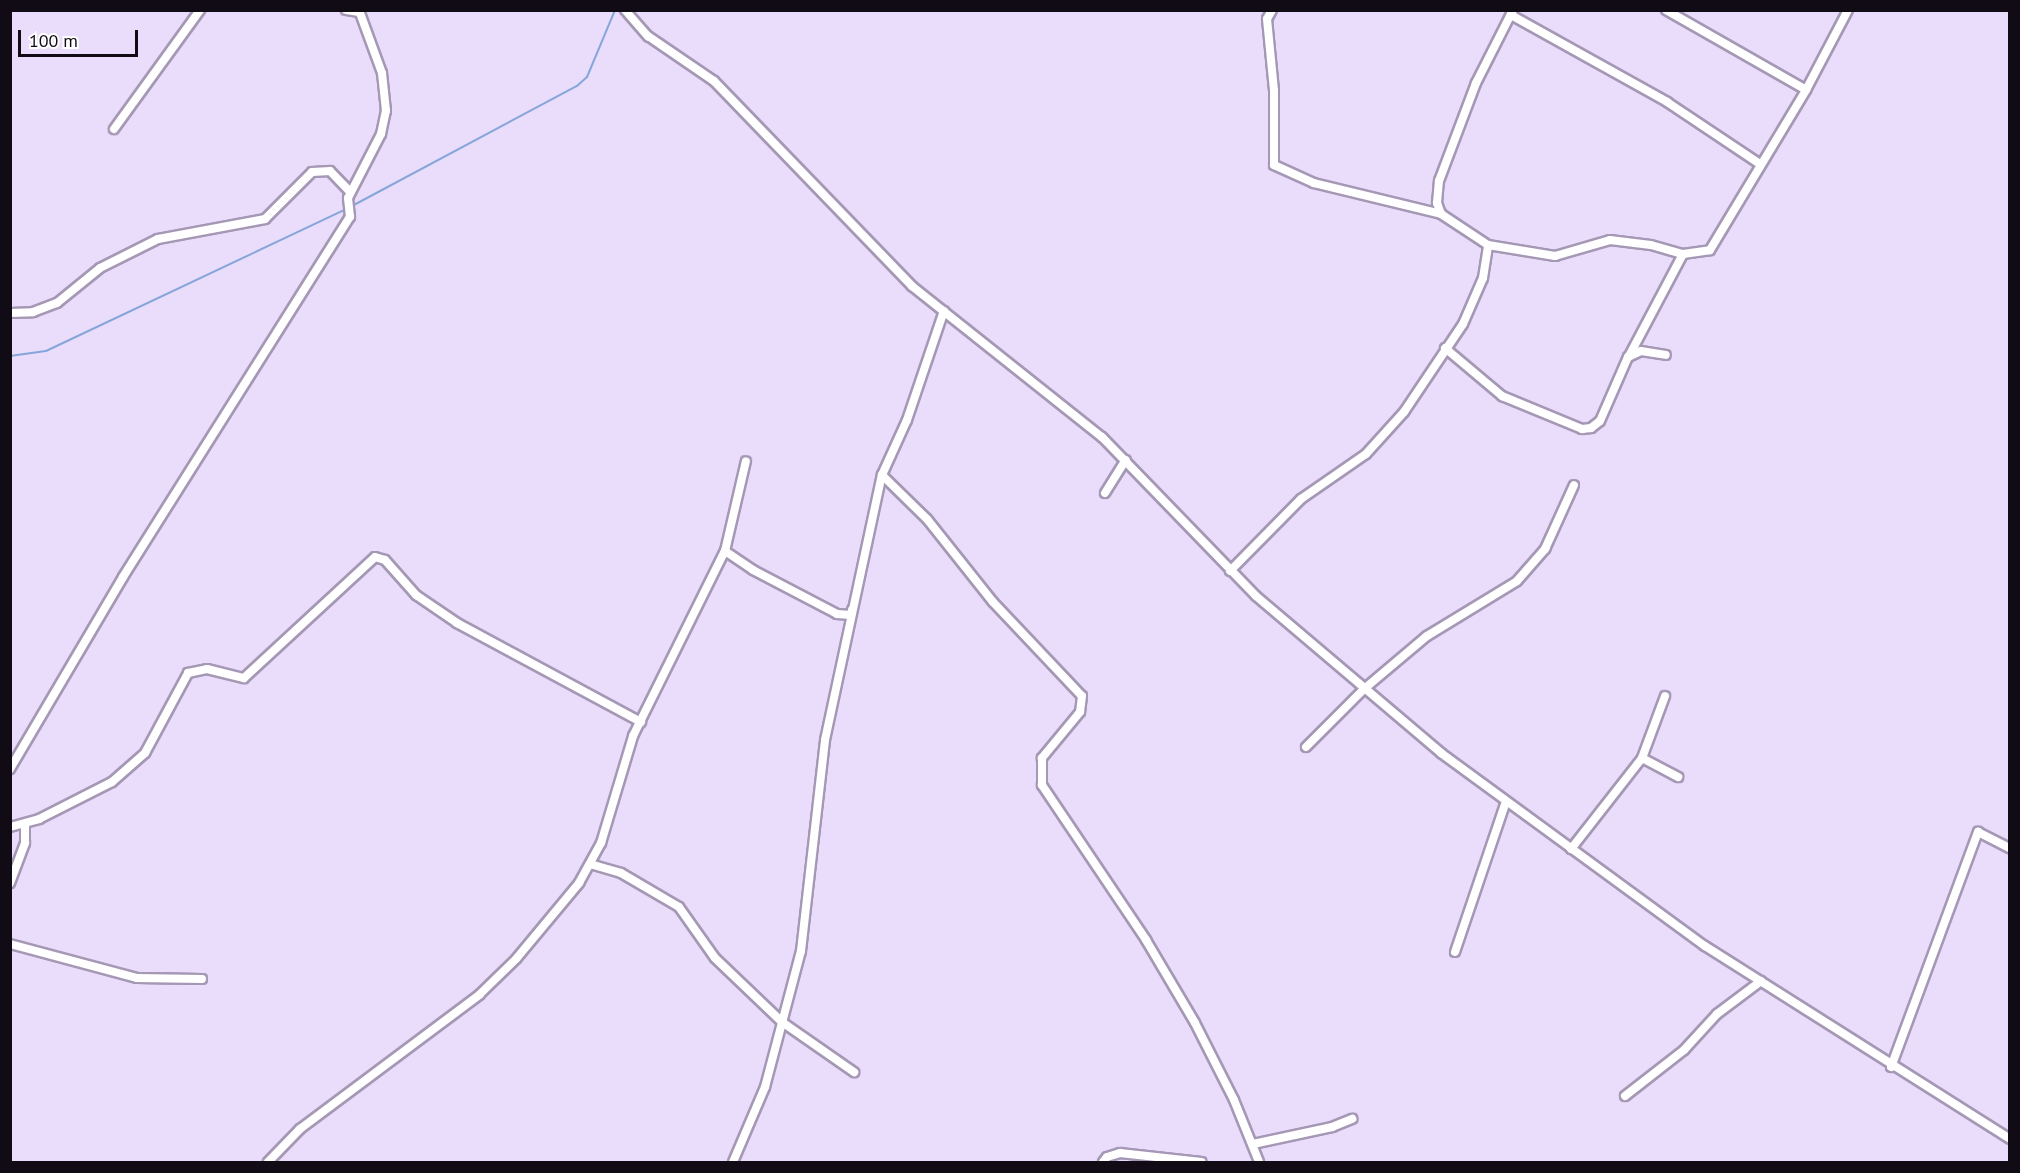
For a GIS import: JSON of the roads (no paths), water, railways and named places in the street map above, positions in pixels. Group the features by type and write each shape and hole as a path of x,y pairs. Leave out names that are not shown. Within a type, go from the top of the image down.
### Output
{"street":[{"path":"114,129 201,10"},
{"path":"10,769 123,577 352,211 346,203 381,134 386,111 382,74 358,11 346,10"},
{"path":"625,10 648,36 714,81 912,286 1126,460 1230,571 1364,689 1506,801 1652,909 1891,1067 2010,1139"},
{"path":"1272,10 1267,19 1274,91 1274,165 1314,183 1441,214 1488,245 1555,256 1620,240 1683,254 1714,247 1760,164 1806,90 1848,10"},
{"path":"1669,11 1806,90"},
{"path":"1441,214 1437,198 1443,166 1476,83 1512,13 1659,97 1760,164"},
{"path":"10,314 33,312 57,303 100,268 158,239 265,219 312,172 330,171 350,192"},
{"path":"1230,571 1301,499 1366,454 1404,412 1463,324 1478,291 1489,258 1488,245"},
{"path":"1445,348 1502,396 1582,429 1600,421 1628,357 1683,254"},
{"path":"733,1162 765,1087 801,951 825,740 882,476 907,420 944,311"},
{"path":"1628,357 1641,351 1666,355"},
{"path":"1105,493 1126,460"},
{"path":"268,1162 300,1128 479,995 516,960 579,883 601,843 618,777 641,722 725,551 746,461"},
{"path":"882,476 927,519 993,602 1082,696 1080,712 1042,758 1042,785 1146,940 1195,1023 1253,1144 1258,1162"},
{"path":"1306,747 1364,689 1427,636 1517,582 1545,549 1574,484"},
{"path":"725,551 753,570 837,614 851,615 852,610"},
{"path":"10,827 24,825 112,782 134,766 146,753 188,673 207,669 244,678 375,557 384,560 416,595 457,623 641,722"},
{"path":"1571,849 1642,758 1665,696"},
{"path":"1642,758 1678,777"},
{"path":"1455,952 1506,801"},
{"path":"10,883 25,843 24,825"},
{"path":"1891,1067 1978,832 2010,848"},
{"path":"590,864 621,873 679,907 715,958 782,1022 854,1072"},
{"path":"10,944 137,978 202,979"},
{"path":"1625,1096 1684,1050 1717,1014 1761,981"},
{"path":"1253,1144 1332,1127 1352,1119"},
{"path":"1103,1162 1107,1157 1120,1153 1202,1162"}],"waterway":[{"path":"352,206 577,86 587,77 615,10"},
{"path":"10,356 46,351 347,209"}]}
